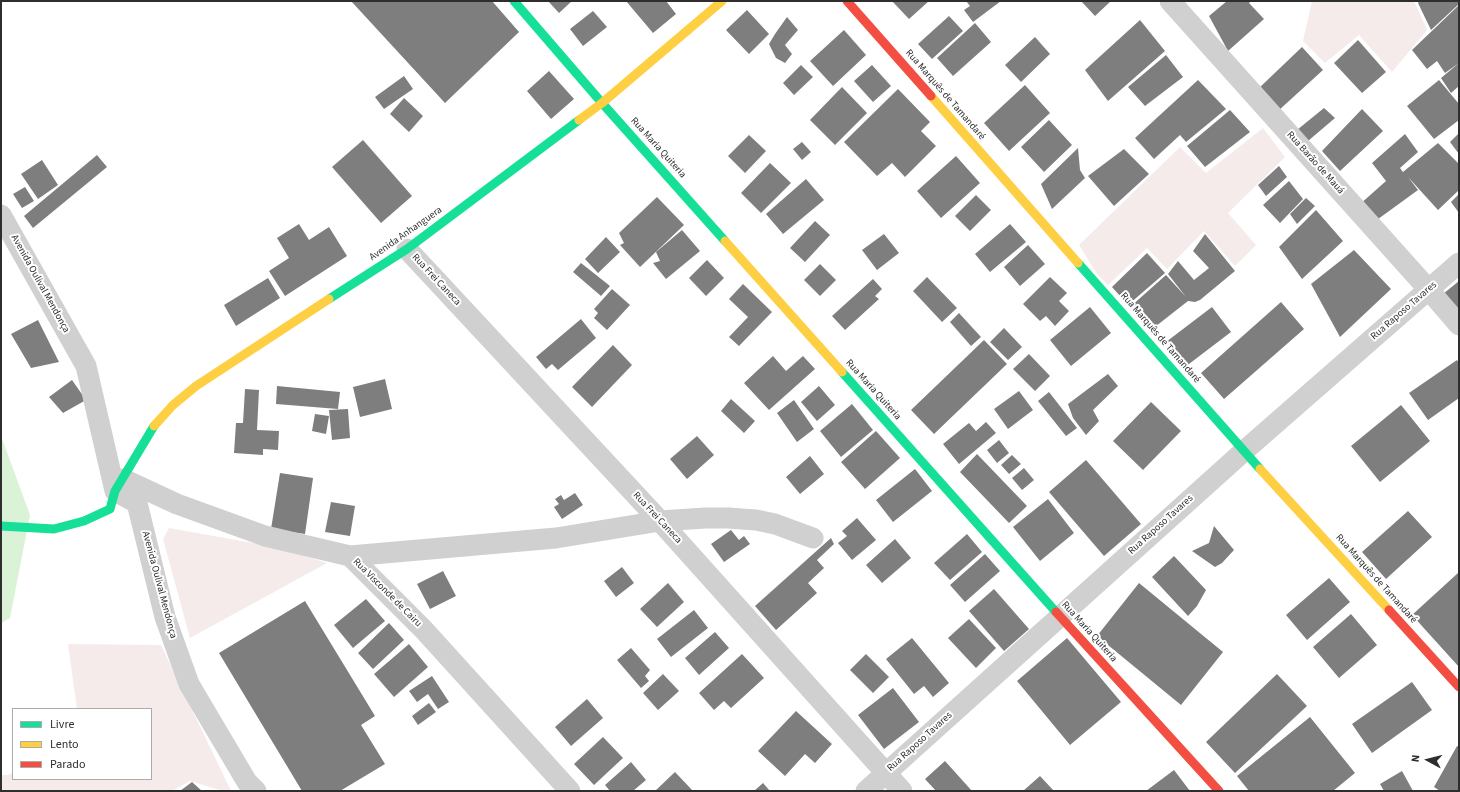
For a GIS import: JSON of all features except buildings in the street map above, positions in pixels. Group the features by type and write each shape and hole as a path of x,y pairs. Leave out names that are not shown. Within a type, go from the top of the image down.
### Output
{"street":[{"name":"Rua Maria Quiteria","path":"514,1 602,103 1060,616 1219,791"},
{"name":"Avenida Anhanguera","path":"119,485 153,427 173,405 196,386 407,249 602,103 722,1"},
{"name":"Rua Marquês de Tamandaré","path":"847,1 1244,451 1459,687"},
{"name":"Rua Barão de Mauá","path":"1170,1 1459,325"},
{"name":"Avenida Oulival Mendonça","path":"1,216 86,366 119,485 136,503 165,617 189,684 248,782 256,791"},
{"name":"Rua Frei Caneca","path":"407,249 660,521 902,791"},
{"name":"Rua Raposo Tavares","path":"866,791 1244,451 1459,263"},
{"path":"1,526 54,529 84,521 110,509 119,485"},
{"name":"Rua Visconde de Cairu","path":"119,485 265,536 350,556 424,630 570,791"},
{"path":"350,556 556,538 660,521 728,518 756,520 775,524 813,538"}],"shaded area":[{"path":"1312,1 1414,1 1427,30 1392,72 1359,35 1325,63 1303,41"},
{"path":"1263,128 1285,157 1228,213 1256,245 1235,266 1204,231 1167,269 1147,248 1108,285 1097,274 1079,245 1180,147 1206,173"},
{"path":"1,436 30,515 10,618 1,623"},
{"path":"169,528 281,548 327,563 190,638 163,539"},
{"path":"68,644 161,645 231,791 223,791 190,781 172,791 1,791 1,775 12,773 12,780 152,780 152,708 77,708"}],"traffic: fast":[{"path":"514,1 602,103 725,241"},
{"path":"329,299 407,249 579,120"},
{"path":"1078,263 1260,469"},
{"path":"842,372 1056,612"},
{"path":"1,526 54,529 84,521 110,509 115,491 154,426"}],"traffic: slow":[{"path":"579,120 602,103 722,1"},
{"path":"931,96 1078,263"},
{"path":"725,241 842,372"},
{"path":"154,426 173,405 196,386 329,299"},
{"path":"1260,469 1389,610"}],"traffic: jam":[{"path":"847,1 931,96"},
{"path":"1389,610 1459,687"},
{"path":"1056,612 1219,791"}]}
